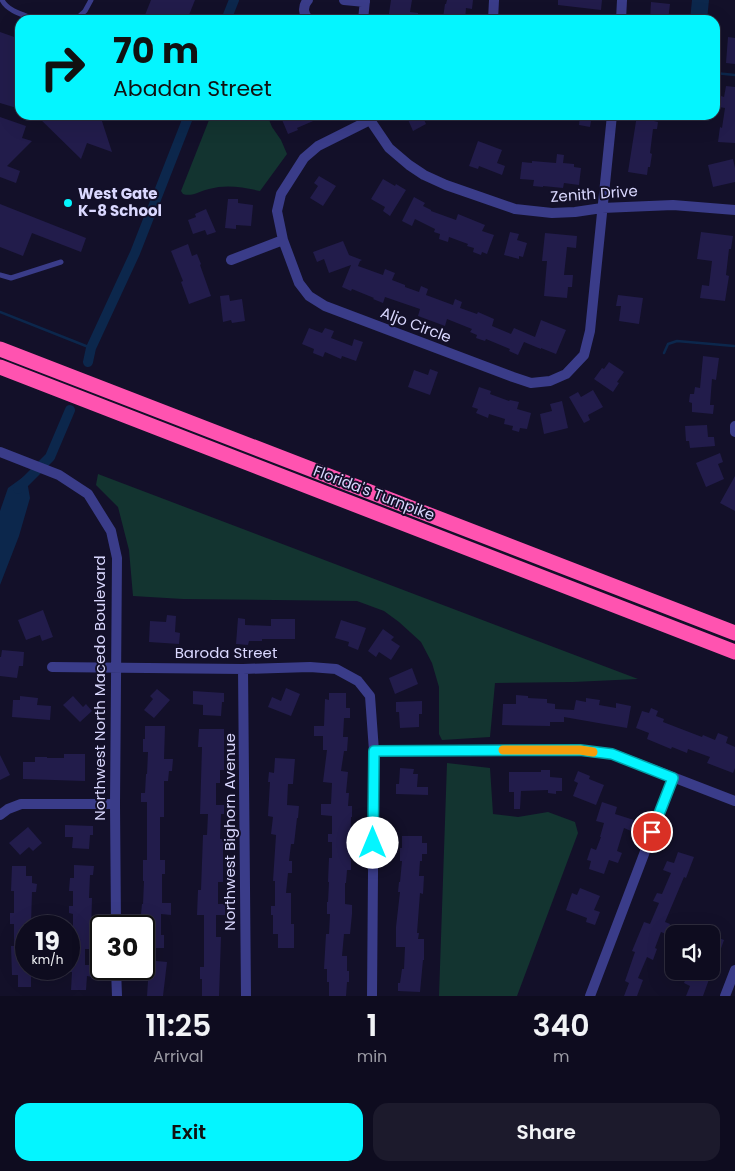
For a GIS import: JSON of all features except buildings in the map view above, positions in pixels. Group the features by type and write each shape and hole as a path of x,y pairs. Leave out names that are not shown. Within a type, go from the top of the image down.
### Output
{"highway":[{"name":"Florida's Turnpike","path":"0,349 735,633"},
{"name":"Florida's Turnpike","path":"0,367 735,652"}],"street":[{"path":"306,15 304,12 308,0"},
{"path":"344,0 365,1 364,15"},
{"path":"493,15 494,0"},
{"path":"621,15 622,0"},
{"name":"Aljo Circle","path":"364,120 318,146 304,158 281,194 277,211 283,240 299,283 309,296 325,306 531,383 550,381 566,374 584,355 590,331 611,120"},
{"name":"Zenith Drive","path":"371,120 389,148 424,175 446,185 515,209 560,213 602,208 673,205 735,210"},
{"path":"231,260 283,240"},
{"path":"735,426 735,432"},
{"name":"Northwest North Macedo Boulevard","path":"4,454 59,475 88,494 111,531 117,558 116,915"},
{"name":"Baroda Street","path":"52,667 310,667 336,669 358,681 370,696 374,751"},
{"name":"Northwest Bighorn Avenue","path":"244,668 246,996"},
{"path":"372,996 374,751 580,750 612,754 735,801"},
{"path":"590,996 673,778"},
{"path":"0,815 8,809 21,804 115,804"},
{"path":"725,996 735,970"},
{"path":"116,980 117,996"}],"lane":[{"path":"2,0 4,5 11,10 24,15"},
{"path":"81,15 91,0"},
{"path":"0,275 11,278 61,262"}],"green space":[{"path":"209,120 269,120 287,154 260,191 228,186 215,187 190,195 183,194 181,191"},
{"path":"98,474 638,679 495,683 490,737 442,740 439,734 439,687 432,663 421,642 384,611 357,601 183,599 133,596 129,550 118,507 96,485"},
{"path":"447,763 490,768 493,814 518,817 548,812 575,822 578,833 517,996 439,996"}],"water":[{"path":"692,0 709,0 708,15 690,15"},
{"path":"26,475 30,498 19,536 0,585 0,511 8,488"}],"waterway":[{"path":"228,15 234,0"},
{"path":"720,74 735,75"},
{"path":"88,362 91,348 135,253 187,120"},
{"path":"0,312 91,348"},
{"path":"664,353 668,344 677,341 734,346"},
{"path":"18,489 50,457 70,410"}],"slow traffic":[{"path":"503,750 580,750 593,752"}],"place":[{"name":"West Gate K-8 School","path":"68,203"}],"route":[{"path":"373,843 374,751 580,750 612,754 673,778 652,832"}]}
